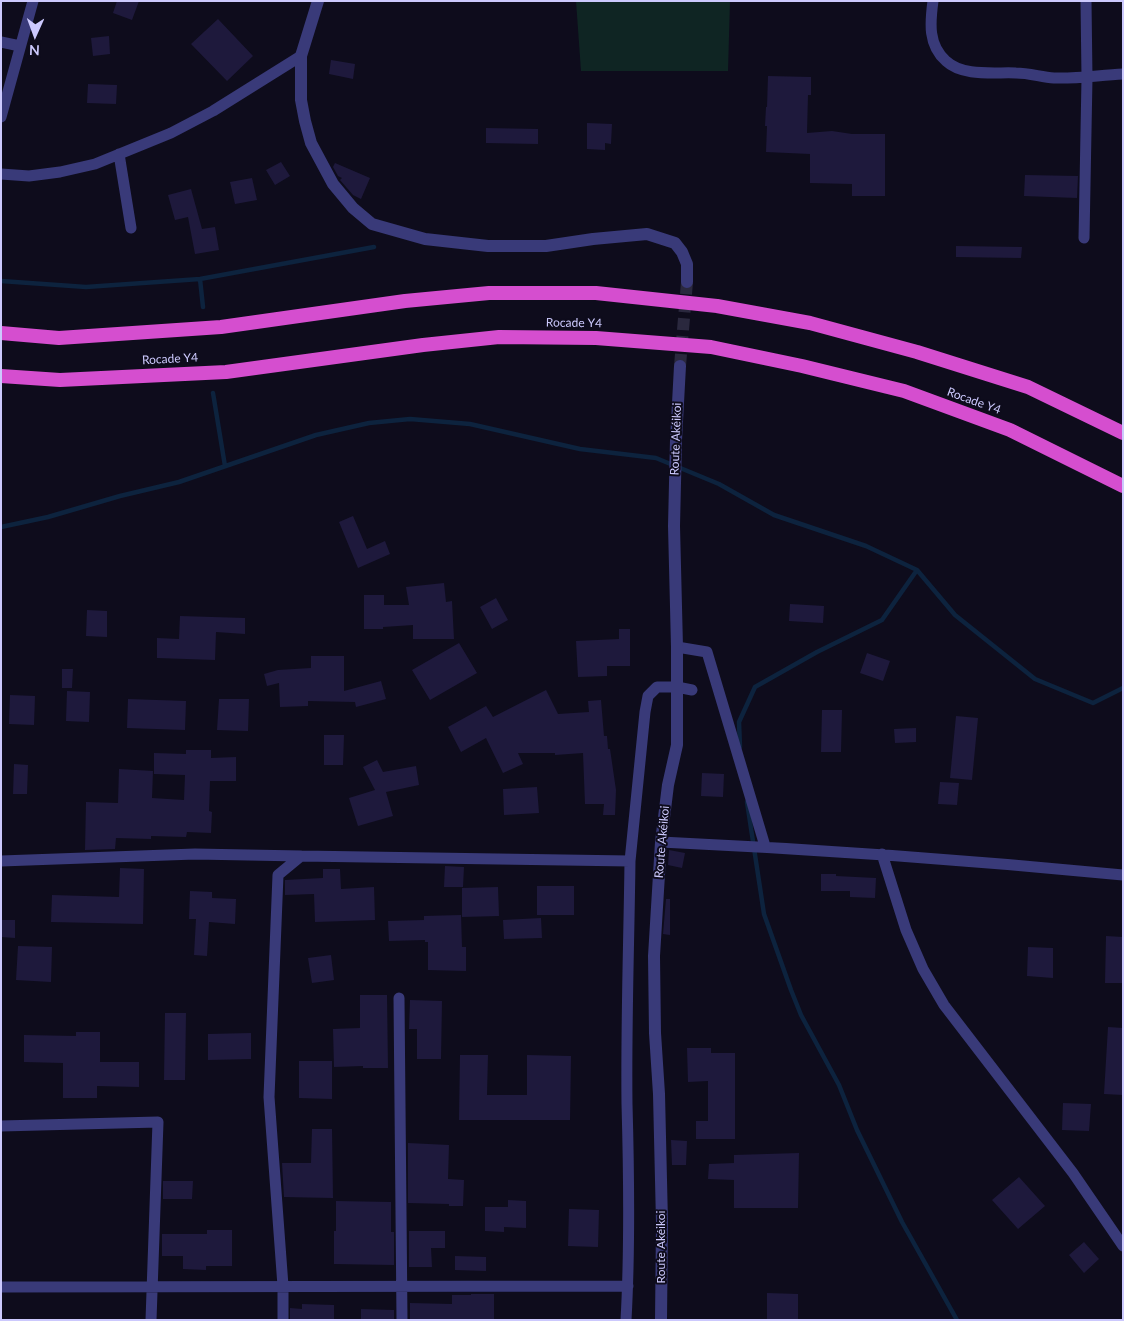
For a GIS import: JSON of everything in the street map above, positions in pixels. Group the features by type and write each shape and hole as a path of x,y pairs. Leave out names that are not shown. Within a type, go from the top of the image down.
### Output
{"highway":[{"path":"1,333 58,338 78,337 221,327 405,301 470,295 596,294 726,308 810,323 908,349 1028,388 1123,434"},
{"name":"Rocade Y4","path":"1,376 60,380 226,372 413,346 499,337 596,338 712,347 802,366 904,391 1010,430 1123,486"}],"street":[{"path":"1,117 33,1"},
{"path":"318,1 300,56 301,100 311,143 333,184 353,208 372,224 425,239 488,246 546,246 647,234 675,243 679,247 687,264 686,282"},
{"path":"933,1 930,25 935,48 945,61 954,68 973,72 1019,73 1053,78 1087,78 1123,74"},
{"path":"1084,238 1087,78 1086,1"},
{"path":"1,42 20,46"},
{"path":"1,174 29,176 60,172 95,164 171,133 213,111 300,56"},
{"path":"119,154 131,228"},
{"name":"Route Akéikoi","path":"661,1320 662,1223 654,985 661,842 668,785 677,745 674,526 680,366"},
{"path":"677,647 707,652 765,846"},
{"path":"626,1320 629,1182 627,1103 630,861 644,712 648,696 657,687 677,687 692,690"},
{"path":"661,842 765,846 882,854 1123,875"},
{"path":"1,861 195,854 630,861"},
{"path":"882,854 906,930 923,969 944,1005 1073,1173 1123,1246"},
{"path":"283,1320 283,1286 269,1096 278,875 301,856"},
{"path":"399,998 402,1320"},
{"path":"1,1126 158,1122 151,1320"},
{"path":"1,1287 628,1286"}],"green space":[{"path":"576,1 730,1 728,71 581,71"}],"building":[{"path":"117,1 139,1 132,20 113,13"},
{"path":"218,19 253,56 227,81 191,44"},
{"path":"109,36 110,54 93,56 91,38"},
{"path":"331,60 355,64 353,79 329,74"},
{"path":"768,76 811,77 811,95 808,95 807,133 832,131 852,134 885,134 885,196 852,196 852,184 810,183 810,154 766,152 767,126 765,126"},
{"path":"88,84 117,85 116,104 87,103"},
{"path":"587,123 612,124 611,144 605,143 605,150 587,149"},
{"path":"486,128 538,129 538,144 486,143"},
{"path":"281,162 290,176 275,185 266,170"},
{"path":"335,163 370,178 361,199 353,195 340,180 342,178 338,176 333,167"},
{"path":"1025,175 1078,176 1077,198 1024,196"},
{"path":"252,178 257,200 235,204 230,182"},
{"path":"191,189 202,229 215,227 219,250 195,254 188,217 175,220 168,195"},
{"path":"956,246 1022,247 1021,258 956,257"},
{"path":"353,516 367,549 385,541 390,554 358,568 339,522"},
{"path":"444,583 446,602 452,601 454,639 413,639 413,625 383,627 383,629 364,629 364,595 384,595 384,605 409,605 406,587"},
{"path":"496,598 508,620 492,629 480,607"},
{"path":"790,604 824,606 823,623 789,621"},
{"path":"87,610 107,611 107,637 86,636"},
{"path":"180,616 245,618 245,634 216,632 215,660 157,658 157,638 179,639"},
{"path":"619,629 630,629 630,666 607,666 607,676 578,677 576,641 619,639"},
{"path":"459,643 477,673 430,700 412,670"},
{"path":"867,653 890,661 883,681 860,673"},
{"path":"311,656 344,656 344,691 381,681 386,699 356,707 355,702 308,701 308,706 280,707 279,683 267,686 264,674 278,670 311,668"},
{"path":"62,669 73,669 72,688 62,688"},
{"path":"546,690 558,714 589,712 588,701 601,700 604,736 607,736 608,749 610,749 616,790 615,815 603,815 604,804 585,804 583,753 555,755 555,753 518,753 523,764 503,773 486,738 461,752 448,727 486,706 493,717"},
{"path":"67,691 90,692 89,722 66,721"},
{"path":"10,695 35,696 34,725 9,724"},
{"path":"128,699 186,701 185,730 127,728"},
{"path":"219,699 249,699 248,731 217,730"},
{"path":"822,710 842,710 841,752 821,752"},
{"path":"956,716 978,718 972,780 950,778"},
{"path":"916,728 916,742 895,743 894,729"},
{"path":"324,735 344,735 343,765 324,765"},
{"path":"186,750 211,750 211,758 236,757 236,781 210,781 209,811 212,812 211,833 187,832 186,837 151,836 151,839 116,838 115,849 85,850 86,802 118,803 119,769 153,771 152,798 184,800 185,775 154,774 154,753 186,754"},
{"path":"377,760 383,772 416,766 419,785 386,792 393,816 358,826 349,798 375,790 363,767"},
{"path":"14,764 28,765 27,794 13,794"},
{"path":"702,773 724,774 723,797 701,796"},
{"path":"940,782 959,783 957,805 938,804"},
{"path":"537,787 539,813 504,815 503,789"},
{"path":"669,850 685,853 682,868 668,865"},
{"path":"445,866 464,867 463,887 444,887"},
{"path":"120,868 144,869 143,924 51,922 52,895 119,897"},
{"path":"323,869 340,869 341,889 374,887 375,920 315,922 314,894 285,895 285,880 323,878"},
{"path":"821,874 876,878 875,898 850,897 850,891 821,891"},
{"path":"537,886 574,886 574,915 537,915"},
{"path":"498,887 499,916 462,917 462,888"},
{"path":"190,891 212,892 212,898 236,899 235,924 209,922 207,956 194,955 196,919 189,919"},
{"path":"666,899 670,899 670,935 663,934"},
{"path":"461,915 462,947 466,947 466,971 428,970 428,942 425,942 425,940 389,941 388,921 424,920 424,916"},
{"path":"541,918 542,938 504,939 503,920"},
{"path":"1,920 15,920 15,938 1,937"},
{"path":"1106,936 1123,937 1123,983 1105,983"},
{"path":"18,946 52,947 51,982 16,980"},
{"path":"1028,947 1053,948 1053,978 1027,976"},
{"path":"331,955 334,980 312,983 308,958"},
{"path":"360,995 387,995 388,1068 363,1068 363,1066 334,1067 333,1029 360,1028"},
{"path":"410,1000 442,1001 441,1059 417,1059 417,1029 409,1029"},
{"path":"165,1013 186,1013 185,1080 164,1080"},
{"path":"1108,1027 1123,1028 1123,1095 1104,1094"},
{"path":"76,1032 100,1032 100,1062 139,1062 139,1087 97,1086 97,1098 63,1098 63,1063 24,1062 24,1035 76,1036"},
{"path":"251,1033 251,1059 208,1060 208,1034"},
{"path":"687,1048 711,1048 711,1053 735,1053 735,1139 696,1139 696,1121 708,1121 708,1081 688,1082"},
{"path":"460,1055 488,1055 487,1095 527,1095 527,1055 571,1056 570,1120 459,1120"},
{"path":"299,1061 332,1061 332,1099 299,1098"},
{"path":"1063,1103 1091,1104 1089,1131 1062,1130"},
{"path":"312,1129 332,1129 333,1198 284,1197 282,1163 311,1163"},
{"path":"671,1140 687,1141 686,1165 672,1165"},
{"path":"408,1143 449,1145 448,1179 464,1180 463,1206 408,1203"},
{"path":"799,1153 798,1208 734,1208 734,1180 708,1179 709,1164 734,1163 734,1155"},
{"path":"1019,1177 1045,1206 1018,1229 992,1200"},
{"path":"163,1181 193,1181 192,1199 163,1199"},
{"path":"508,1200 526,1201 526,1228 504,1227 504,1232 485,1231 485,1207 508,1207"},
{"path":"336,1201 391,1202 391,1232 394,1232 394,1265 334,1264"},
{"path":"569,1209 599,1210 598,1247 568,1246"},
{"path":"207,1230 232,1230 232,1266 206,1266 206,1270 183,1269 183,1256 162,1256 162,1234 207,1234"},
{"path":"409,1231 445,1231 445,1248 431,1248 432,1267 409,1267"},
{"path":"1084,1242 1099,1259 1084,1273 1069,1255"},
{"path":"455,1256 486,1257 486,1271 455,1270"},
{"path":"767,1293 798,1294 798,1320 767,1320"},
{"path":"494,1294 494,1320 410,1320 410,1303 452,1304 452,1295"},
{"path":"302,1304 334,1305 334,1320 290,1320 290,1308 302,1309"},
{"path":"361,1309 394,1310 394,1320 361,1320"}],"waterway":[{"path":"1,281 86,287 200,279 374,247"},
{"path":"200,279 203,307"},
{"path":"213,393 225,466"},
{"path":"1,527 48,517 120,496 179,482 316,435 369,423 410,419 470,424 580,449 656,458 719,484 774,515 866,546 917,570 955,615 1035,679 1093,703 1123,688"},
{"path":"740,747 739,722 755,687 817,652 882,620 917,570"},
{"path":"747,802 764,914 801,1015 839,1085 857,1130 902,1222 957,1320"}],"tunnel":[{"path":"680,366 687,282"}]}
